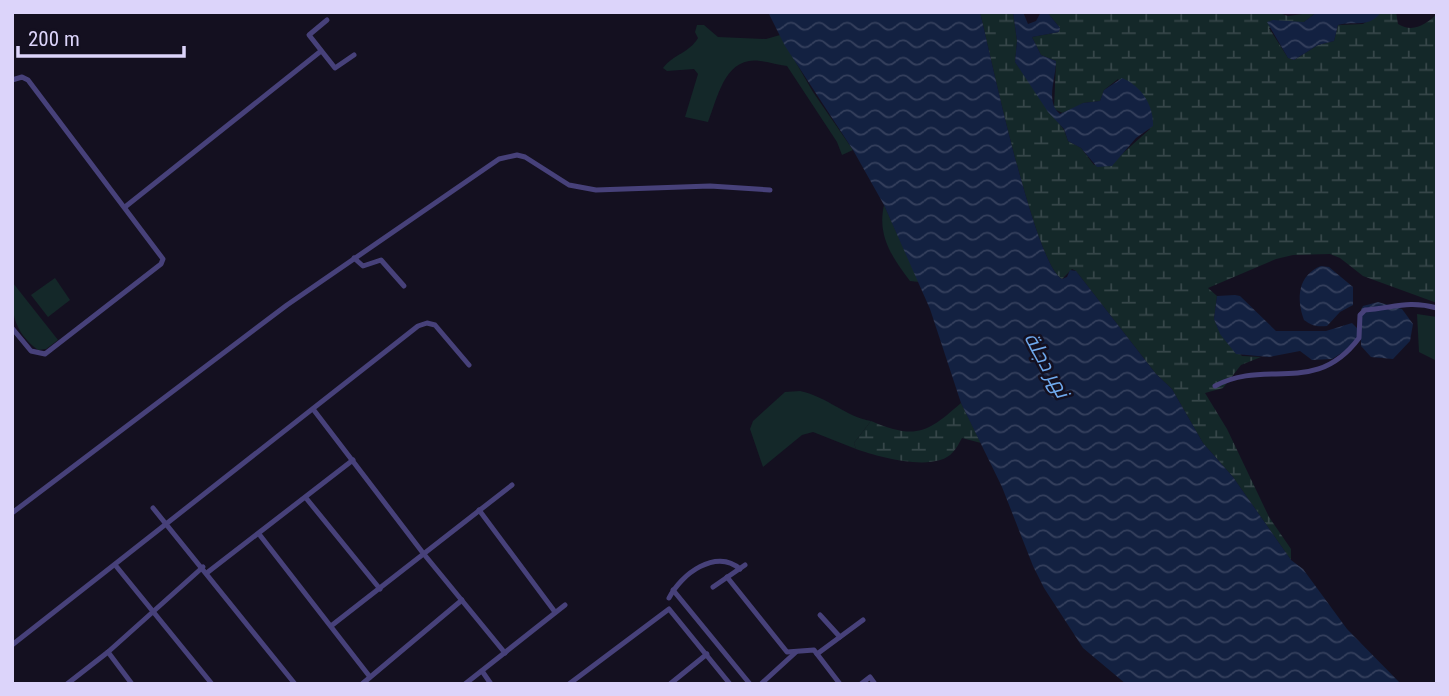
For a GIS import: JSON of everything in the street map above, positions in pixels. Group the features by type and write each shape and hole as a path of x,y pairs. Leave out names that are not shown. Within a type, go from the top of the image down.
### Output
{"street":[{"path":"327,20 309,34 321,51 335,68 354,55"},
{"path":"125,207 321,51"},
{"path":"12,80 26,78 162,254 161,264 45,354 31,351 12,328"},
{"path":"12,513 287,305 499,159 517,155 525,157 569,185 596,190 710,186 770,190"},
{"path":"354,258 363,266 381,260 404,286"},
{"path":"1215,386 1238,377 1303,373 1329,367 1357,342 1361,333 1360,315 1365,310 1385,310 1410,302 1437,308"},
{"path":"12,645 422,324 435,325 469,365"},
{"path":"313,409 423,553 505,653"},
{"path":"67,684 206,569 259,534 353,460"},
{"path":"331,626 512,485"},
{"path":"306,498 380,589"},
{"path":"153,508 206,569 295,684"},
{"path":"479,510 555,612"},
{"path":"259,534 370,677"},
{"path":"668,598 673,590 715,559 729,560 742,567 713,587"},
{"path":"116,566 212,684"},
{"path":"727,577 785,650 790,653 810,649 840,684"},
{"path":"673,590 750,684"},
{"path":"362,684 462,600"},
{"path":"465,684 565,605"},
{"path":"569,684 667,609 673,610 730,684"},
{"path":"820,615 840,637"},
{"path":"817,654 863,620"},
{"path":"108,652 132,684"},
{"path":"761,684 796,652"},
{"path":"670,684 707,654"},
{"path":"482,671 491,684"},
{"path":"861,684 870,677 875,684"}],"green space":[{"path":"980,12 1013,12 1017,41 1015,62 1064,130 1068,141 1081,148 1094,165 1113,162 1150,129 1118,79 1104,90 1100,101 1083,103 1065,114 1054,109 1056,61 1041,55 1032,37 1059,32 1060,28 1047,12 1276,12 1288,16 1317,12 1304,22 1269,28 1288,58 1294,60 1318,45 1334,41 1338,25 1363,24 1381,12 1396,12 1398,24 1414,28 1437,14 1437,303 1363,276 1340,258 1330,254 1293,255 1276,259 1208,288 1217,296 1214,319 1220,333 1242,356 1261,357 1241,365 1223,388 1205,393 1227,429 1269,517 1291,549 1291,560 1233,477 1203,443 1172,389 1156,374 1076,271 1072,269 1062,279 1051,265 1027,199"},
{"path":"697,25 704,25 718,37 766,39 780,35 813,92 853,150 842,155 837,142 787,66 760,61 748,61 739,65 725,80 708,122 685,117 698,74 694,69 667,71 663,68 698,38 695,32"},
{"path":"884,205 919,282 910,281 888,246 883,227"},
{"path":"55,278 70,300 48,317 31,295"},
{"path":"13,283 58,340 46,349 38,350 30,343 15,321"},
{"path":"1417,314 1437,317 1437,361 1419,352"},
{"path":"800,391 871,421 854,443 856,449 813,432 802,435 763,467 750,429 753,421 785,392"},
{"path":"961,403 981,443 962,438 945,458 934,462 892,459 856,449 854,443 871,421 899,430 920,430 939,421"}],"water":[{"name":"نهر دجلة","path":"768,12 980,12 1027,199 1051,265 1062,279 1067,277 1070,270 1076,271 1156,374 1172,389 1203,443 1233,477 1291,560 1303,569 1347,629 1401,684 1126,684 1083,648 1033,566 1002,487 961,403 930,309 884,205 853,150 785,46"},
{"path":"1013,12 1023,12 1028,24 1036,21 1041,12 1047,12 1060,28 1059,32 1032,37 1041,55 1056,61 1052,96 1060,114 1083,103 1100,101 1104,90 1122,78 1129,81 1145,97 1153,118 1153,126 1136,138 1112,166 1097,167 1081,148 1068,141 1064,129 1048,112 1015,62 1017,41"},
{"path":"1317,12 1381,12 1367,22 1338,25 1334,41 1318,45 1294,60 1288,58 1267,22 1304,22"},
{"path":"1321,266 1329,267 1353,287 1353,305 1340,312 1327,326 1312,325 1304,320 1300,304 1303,281"},
{"path":"1217,296 1240,296 1276,331 1326,331 1352,323 1359,330 1356,344 1332,359 1312,360 1300,351 1269,357 1236,354 1220,334 1214,319"},
{"path":"1378,302 1402,309 1413,324 1410,341 1393,359 1371,357 1361,346 1361,310 1363,306"}]}
